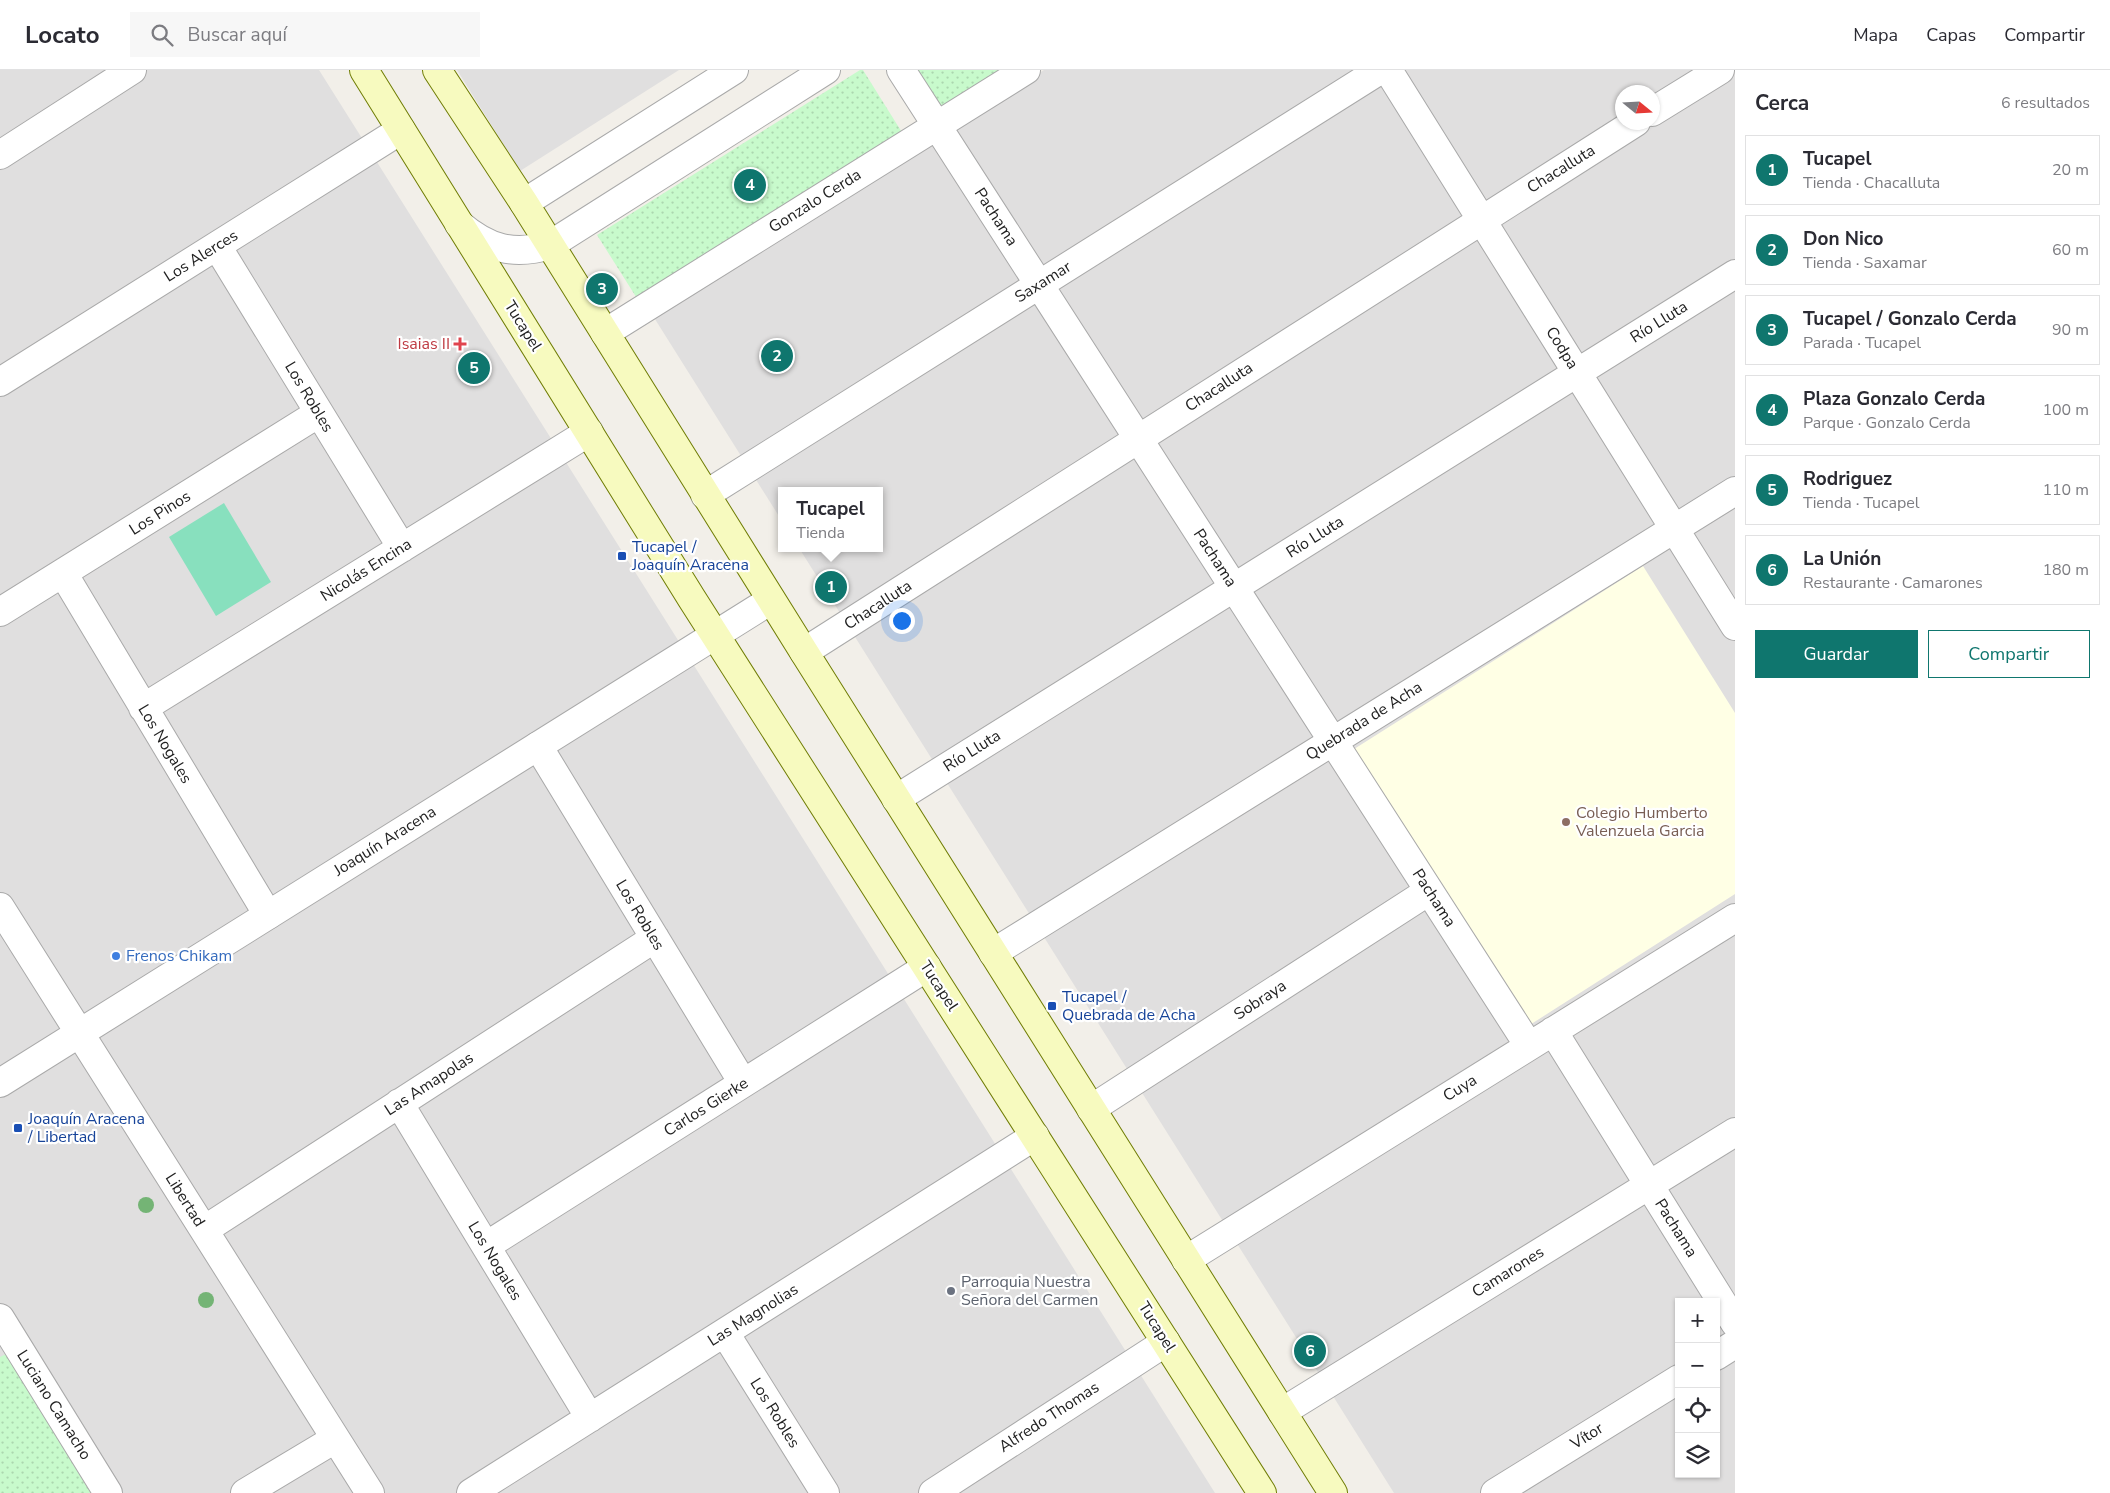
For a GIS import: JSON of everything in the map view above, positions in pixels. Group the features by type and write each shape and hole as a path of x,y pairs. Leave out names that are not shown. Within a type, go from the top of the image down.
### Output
{"main road":[{"name":"Tucapel","path":"364,70 715,635 1262,1493"},
{"path":"437,70 524,202 705,495 1333,1493"}],"street":[{"path":"524,202 734,70"},
{"path":"460,224 479,239 502,249 534,250 550,245 826,70"},
{"name":"Pachama","path":"901,70 1529,1046"},
{"name":"Gonzalo Cerda","path":"605,332 1026,70"},
{"name":"Saxamar","path":"705,495 1380,70"},
{"name":"Codpa","path":"1388,70 1735,626"},
{"path":"1660,107 1720,70"},
{"path":"0,155 120,73"},
{"name":"Los Alerces","path":"0,382 401,130"},
{"name":"Chacalluta","path":"804,652 1623,130"},
{"name":"Los Robles","path":"217,246 402,548"},
{"name":"Río Lluta","path":"896,799 1735,274"},
{"name":"Los Pinos","path":"0,612 319,413"},
{"name":"Nicolás Encina","path":"143,708 590,432"},
{"name":"Quebrada de Acha","path":"993,953 1735,491"},
{"name":"Los Nogales","path":"62,573 268,915"},
{"name":"Joaquín Aracena","path":"0,1083 771,600"},
{"name":"Los Robles","path":"538,746 743,1083"},
{"name":"Sobraya","path":"1091,1109 1429,891"},
{"name":"Libertad","path":"0,907 370,1493"},
{"name":"Cuya","path":"1186,1260 1735,918"},
{"name":"Las Amapolas","path":"204,1230 655,938"},
{"name":"Carlos Gierke","path":"486,1246 927,967"},
{"name":"Pachama","path":"1553,1031 1735,1324"},
{"name":"Los Nogales","path":"400,1103 590,1418"},
{"name":"Camarones","path":"1282,1412 1735,1132"},
{"name":"Las Magnolias","path":"471,1493 1035,1136"},
{"name":"Los Robles","path":"725,1332 825,1493"},
{"name":"Luciano Camacho","path":"4,1334 108,1493"},
{"name":"Alfredo Thomas","path":"933,1493 1166,1342"},
{"path":"1720,1353 1735,1344"},
{"name":"Vítor","path":"1495,1493 1675,1381"},
{"path":"245,1493 336,1439"}],"shaded area":[{"path":"0,70 319,70 1215,1493 0,1493"},
{"path":"457,70 679,70 520,171"},
{"path":"1044,70 1735,70 1735,1493 1394,1493 802,552 883,552 883,487 778,487 778,515 653,316"},
{"name":"Colegio Humberto Valenzuela Garcia","path":"1643,566 1735,713 1735,894 1525,1028 1351,751"}],"green space":[{"path":"860,70 863,70 903,134 638,300 597,235"},
{"path":"909,70 1010,70 937,116"},
{"path":"224,503 271,582 216,616 169,537"},
{"path":"6,1354 91,1493 0,1493 0,1357"}],"place":[{"name":"Plaza Gonzalo Cerda","path":"750,185"},
{"name":"Tucapel / Gonzalo Cerda","path":"602,289"},
{"name":"Isaias II","path":"460,344"},
{"name":"Don Nico","path":"777,356"},
{"name":"Rodriguez","path":"474,368"},
{"name":"Tucapel / Joaquín Aracena","path":"622,556"},
{"name":"Tucapel","path":"831,587"},
{"name":"Colegio Humberto Valenzuela Garcia","path":"1566,822"},
{"name":"Frenos Chikam","path":"116,956"},
{"name":"Tucapel / Quebrada de Acha","path":"1052,1006"},
{"name":"Joaquín Aracena / Libertad","path":"18,1128"},
{"name":"Parroquia Nuestra Señora del Carmen","path":"951,1291"},
{"name":"La Unión","path":"1310,1351"}]}
